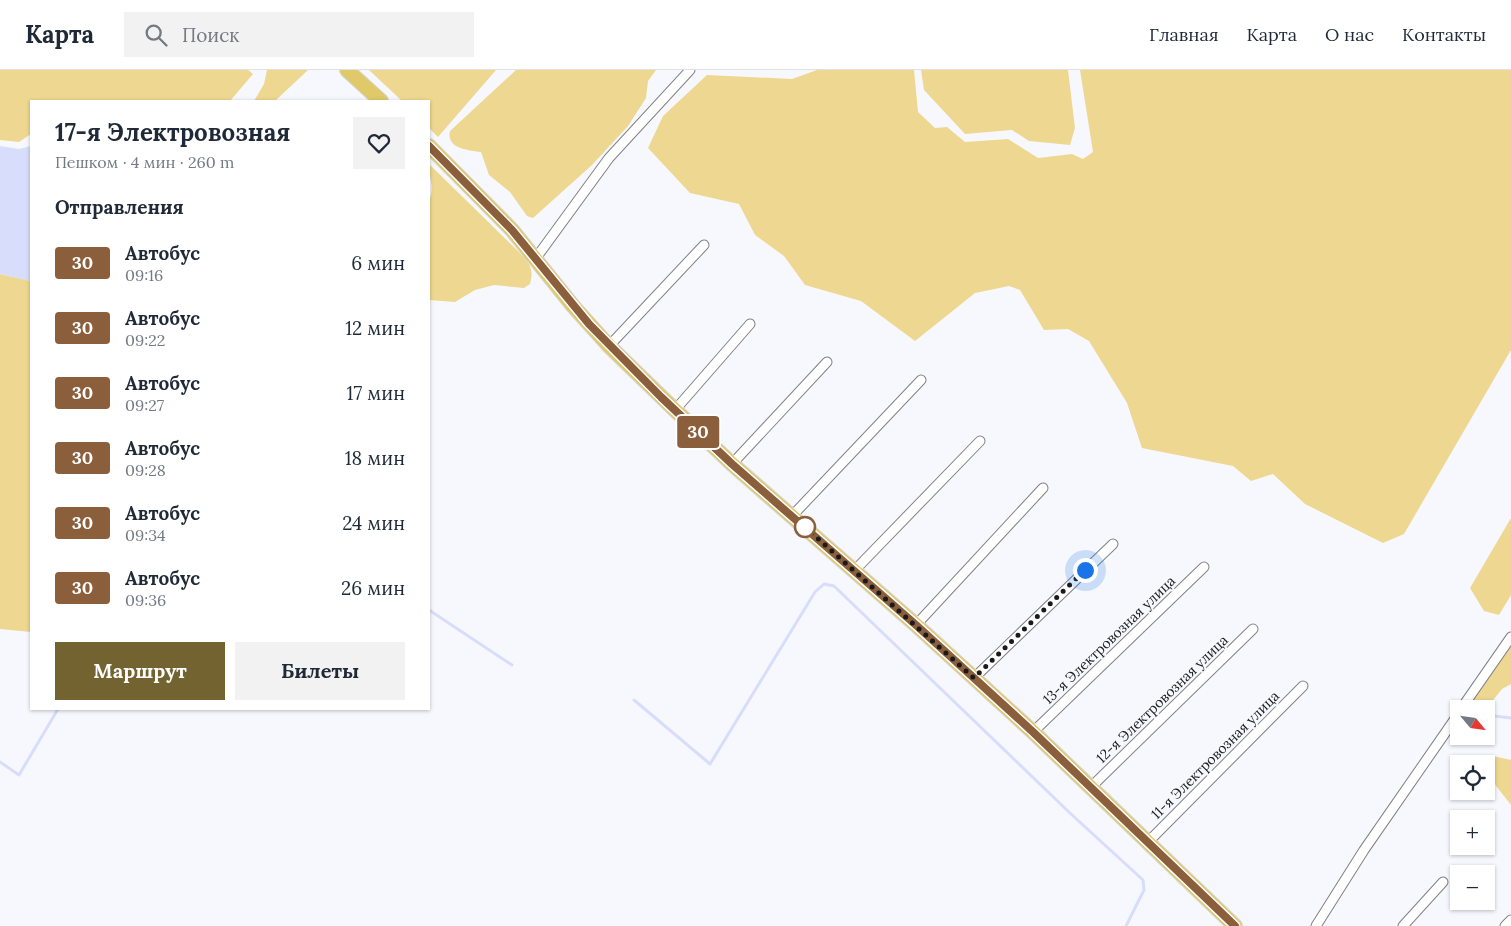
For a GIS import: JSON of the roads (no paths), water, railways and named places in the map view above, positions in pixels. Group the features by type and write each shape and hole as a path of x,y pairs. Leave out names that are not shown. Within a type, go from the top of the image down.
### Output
{"main road":[{"path":"348,70 380,100"},
{"path":"430,147 512,230 573,306 609,346 675,410 732,464 916,625 1033,732 1235,926"}],"street":[{"path":"536,258 609,158 690,70"},
{"path":"609,346 704,244"},
{"path":"675,410 750,324"},
{"path":"732,464 827,362"},
{"path":"792,516 921,380"},
{"path":"854,571 980,441"},
{"path":"916,625 1044,488"},
{"path":"974,678 1113,544"},
{"name":"13-я Электровозная улица","path":"1033,732 1204,567"},
{"name":"12-я Электровозная улица","path":"1090,788 1253,629"},
{"path":"1467,700 1511,638"},
{"name":"11-я Электровозная улица","path":"1147,843 1303,686"},
{"path":"1316,926 1364,850 1450,726"},
{"path":"1403,926 1443,882"},
{"path":"1505,926 1511,920"}],"water":[{"path":"0,146 19,149 30,146 30,281 0,274"}],"waterway":[{"path":"634,700 710,764 815,592 824,584 834,586 1071,814 1143,880 1144,890 1126,926"},
{"path":"430,611 512,665"},
{"path":"0,762 19,775 57,710"},
{"path":"1495,716 1511,718"}]}
